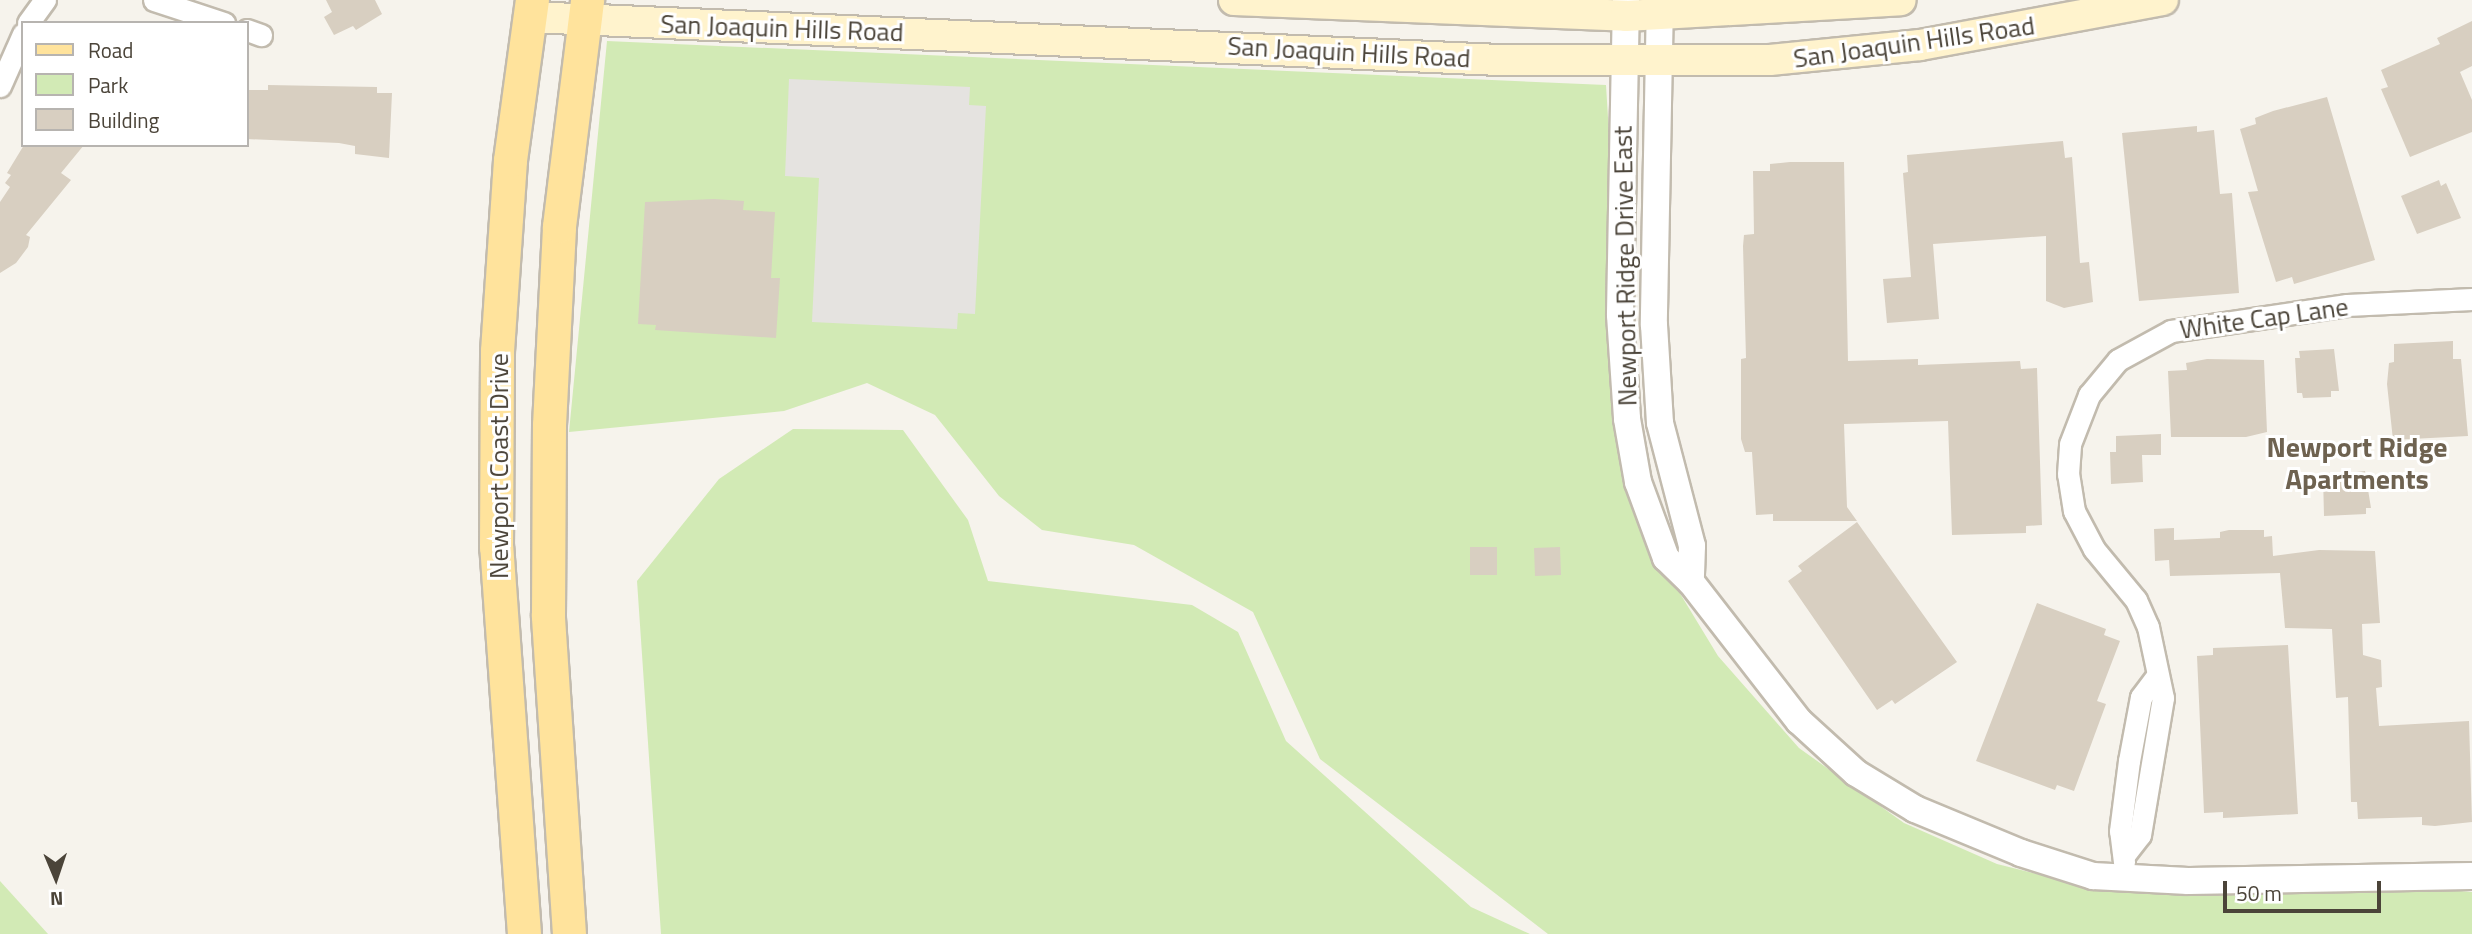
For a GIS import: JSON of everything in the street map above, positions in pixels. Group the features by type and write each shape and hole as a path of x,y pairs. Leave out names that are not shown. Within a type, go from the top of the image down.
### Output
{"main road":[{"name":"San Joaquin Hills Road","path":"1234,0 1626,8 1901,0"},
{"name":"San Joaquin Hills Road","path":"531,8 1501,60 1770,60 1920,45 2163,0"},
{"name":"Newport Coast Drive","path":"524,934 496,547 497,365 510,160 531,8"},
{"name":"Newport Coast Drive","path":"569,934 548,615 548,425 559,226 586,10"}],"street":[{"path":"29,21 45,0"},
{"path":"154,0 218,21"},
{"name":"Newport Ridge Drive East","path":"1626,8 1620,315 1626,419 1638,482 1666,558 1691,582 1791,712 1856,773 1915,809 2021,853 2093,876 2123,866 2188,881 2472,876"},
{"name":"Newport Ridge Drive East","path":"1660,8 1657,360 1663,436 1692,546 1691,582"},
{"path":"0,86 21,39"},
{"name":"White Cap Lane","path":"2123,866 2120,831 2129,761 2141,697 2156,677 2148,627 2136,600 2094,549 2074,511 2068,474 2070,444 2089,395 2118,360 2171,331 2252,317 2395,302 2472,299"}],"green space":[{"path":"607,41 1606,85 1629,460 1670,577 1718,656 1799,748 1904,823 1997,864 2108,892 2412,887 2472,892 2472,934 1548,934 1320,759 1253,612 1134,545 1042,530 999,496 935,415 867,383 784,411 569,432"},
{"path":"793,429 903,430 968,520 988,581 1192,605 1238,632 1286,741 1471,907 1530,934 661,934 637,581 719,479"},
{"path":"0,881 48,934 0,934"}],"shaded area":[{"path":"789,79 970,87 969,105 986,106 975,314 958,313 957,329 812,322 819,178 785,176"}],"building":[{"path":"326,0 375,0 382,14 356,30 353,26 334,35 324,17 332,12"},
{"path":"2472,21 2472,66 2460,72 2472,100 2472,132 2410,157 2381,89 2388,87 2381,70 2440,44 2437,38"},
{"path":"268,85 377,87 377,93 392,93 389,158 355,154 355,146 339,143 248,139 248,90 268,90"},
{"path":"2327,97 2375,260 2294,284 2292,277 2276,282 2248,192 2258,191 2240,129 2256,124 2255,118 2273,111"},
{"path":"2197,126 2197,132 2214,130 2220,194 2232,193 2239,293 2139,301 2122,133"},
{"path":"2063,141 2065,158 2072,157 2080,263 2089,262 2093,302 2064,308 2046,301 2046,236 1933,244 1939,319 1887,323 1883,279 1911,277 1903,173 1908,172 1907,155"},
{"path":"23,147 82,147 61,173 71,180 26,235 30,237 28,247 16,263 0,273 0,202 10,187 5,183 11,175 7,173"},
{"path":"1844,162 1848,361 1918,359 1918,365 2020,361 2021,369 2037,368 2042,525 2026,526 2026,533 1952,535 1948,421 1844,424 1847,507 1857,521 1773,521 1773,514 1756,515 1752,452 1745,452 1741,439 1741,359 1746,358 1744,235 1754,234 1753,171 1770,171 1770,164"},
{"path":"2439,180 2441,186 2446,183 2461,218 2417,234 2401,196"},
{"path":"714,199 744,201 743,210 775,212 771,278 780,278 776,338 655,330 656,325 638,324 645,202"},
{"path":"2453,341 2453,359 2461,359 2468,436 2393,440 2387,384 2389,363 2394,362 2394,344"},
{"path":"2334,349 2339,391 2331,391 2331,397 2303,398 2302,393 2297,393 2295,358 2300,358 2299,351"},
{"path":"2207,359 2264,360 2267,432 2246,437 2171,437 2168,371 2187,370 2186,363"},
{"path":"2161,434 2161,455 2142,455 2143,482 2111,484 2110,452 2116,452 2116,436"},
{"path":"2365,471 2371,508 2366,508 2366,514 2324,516 2323,476"},
{"path":"1857,522 1957,662 1895,704 1892,700 1877,710 1788,581 1802,571 1798,566"},
{"path":"2174,528 2174,540 2220,538 2220,532 2229,530 2264,530 2264,537 2272,536 2273,556 2319,550 2375,551 2380,623 2362,624 2363,655 2381,660 2382,687 2376,688 2379,726 2469,721 2472,822 2435,826 2422,825 2422,817 2358,819 2357,802 2351,802 2348,697 2336,698 2332,629 2285,628 2280,573 2170,576 2169,560 2155,561 2154,529"},
{"path":"1470,547 1497,547 1497,575 1470,575"},
{"path":"1560,547 1561,575 1535,576 1534,548"},
{"path":"2037,603 2106,629 2104,635 2120,641 2097,701 2106,704 2074,791 2057,785 2055,790 1976,761"},
{"path":"2288,645 2298,814 2223,818 2223,812 2204,813 2197,656 2213,655 2213,648"}],"district":[{"name":"Newport Ridge Apartments","path":"2357,463"}]}
